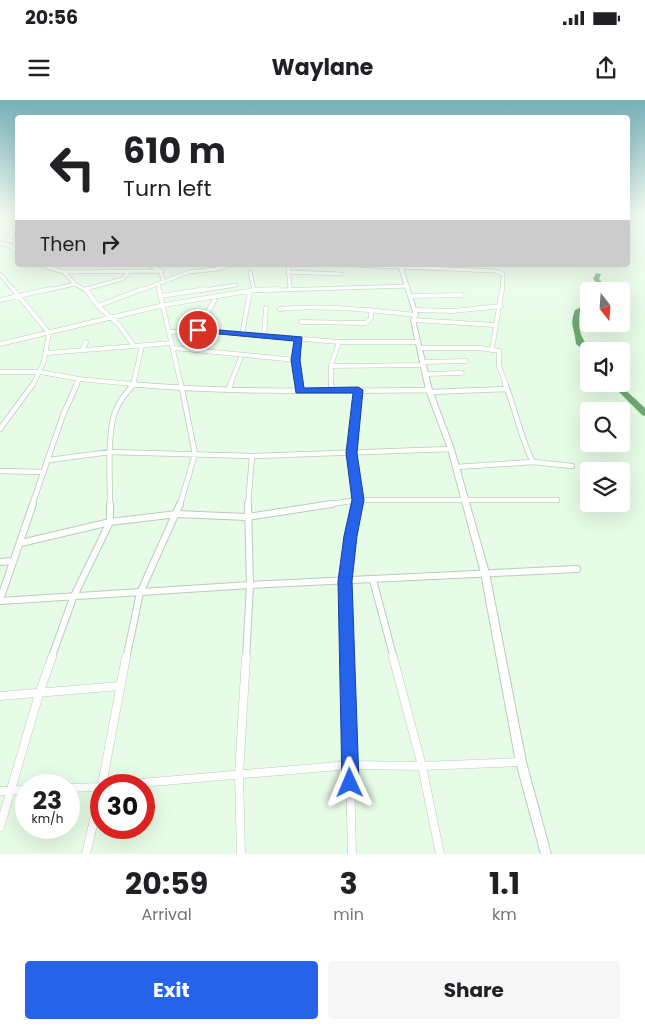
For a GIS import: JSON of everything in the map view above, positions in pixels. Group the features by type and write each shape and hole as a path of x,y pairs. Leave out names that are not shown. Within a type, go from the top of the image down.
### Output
{"street":[{"path":"48,267 64,272 156,270 162,272"},
{"path":"155,267 162,272 164,282"},
{"path":"98,306 196,270 224,267"},
{"path":"288,267 290,288"},
{"path":"371,267 390,267"},
{"path":"400,267 411,296 425,374 451,449 485,573 521,762 546,854"},
{"path":"420,267 495,271 504,274 503,299 495,325 492,349"},
{"path":"288,272 296,270 341,274"},
{"path":"86,289 122,279 130,271"},
{"path":"64,272 75,284 86,289 98,306 112,317 134,346"},
{"path":"242,335 252,290 250,272"},
{"path":"0,429 40,372 47,353 49,333 1,276"},
{"path":"0,300 75,284"},
{"path":"104,774 120,686 140,593 176,514 195,454 183,388 158,284"},
{"path":"161,296 236,285"},
{"path":"0,344 112,317 252,290 408,286"},
{"path":"411,296 462,295"},
{"path":"198,330 218,296"},
{"path":"415,315 501,306"},
{"path":"280,309 301,307 371,310 495,325"},
{"path":"264,337 266,308"},
{"path":"300,322 366,323 371,318 371,310"},
{"path":"170,332 198,330 264,337 492,349 499,351 506,389 516,409 522,442 533,462"},
{"path":"299,339 296,360 300,390"},
{"path":"82,350 86,342"},
{"path":"332,390 329,373 332,366 332,356 339,342"},
{"path":"47,353 134,346 173,346 296,360"},
{"path":"0,827 39,694 72,598 110,522 110,452 114,414 122,396 134,384 142,346"},
{"path":"228,390 242,355"},
{"path":"332,366 466,362"},
{"path":"0,372 40,372 79,379 228,390 430,391 506,389"},
{"path":"425,374 462,373"},
{"path":"79,379 63,415 21,543 12,561 0,600 72,598 250,585 577,570"},
{"path":"352,854 345,581 350,536 358,500 352,453 358,390"},
{"path":"49,460 110,452 252,456 451,449"},
{"path":"241,854 240,774 250,585 247,517 252,456"},
{"path":"456,467 533,462 572,466"},
{"path":"0,471 44,472"},
{"path":"21,543 110,522 176,514 247,517 358,500 557,500"},
{"path":"0,562 12,561"},
{"path":"373,580 422,766 440,854"},
{"path":"0,696 120,686"},
{"path":"155,782 350,765 422,766 521,762"},
{"path":"0,791 15,791"},
{"path":"86,854 90,837"}],"waterway":[{"path":"598,274 596,279 599,282"},
{"path":"580,310 577,311 574,324 580,344"},
{"path":"623,392 645,413"}],"route":[{"path":"198,330 299,339 296,360 300,390 358,390 352,436 352,453 358,500 350,536 345,581 350,783"}]}
